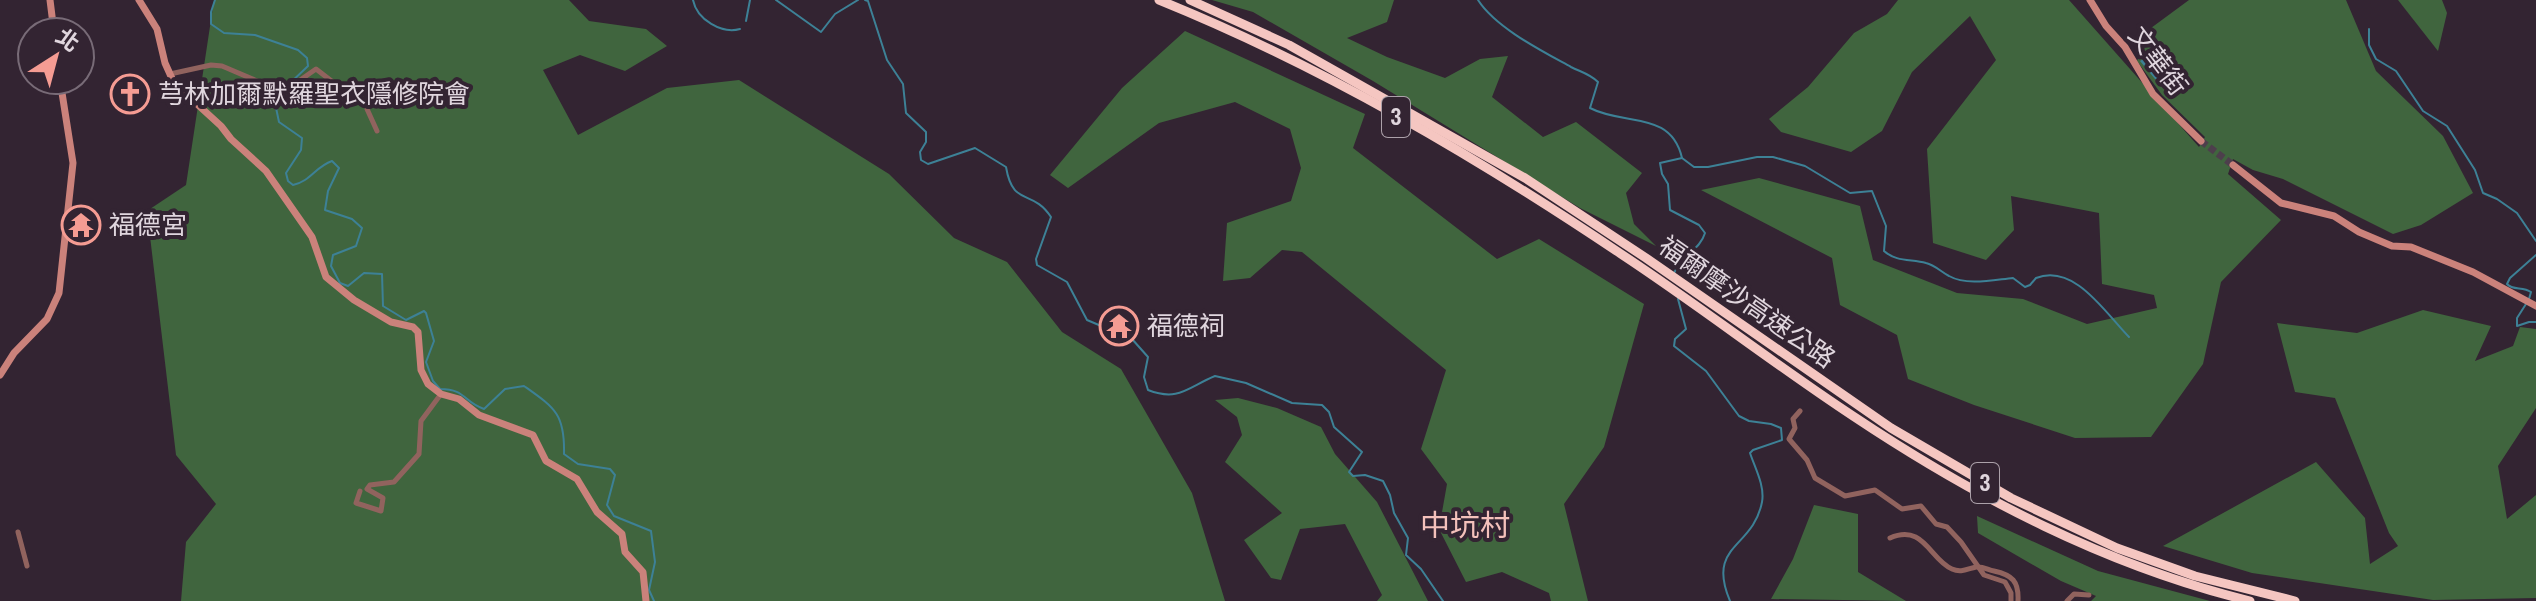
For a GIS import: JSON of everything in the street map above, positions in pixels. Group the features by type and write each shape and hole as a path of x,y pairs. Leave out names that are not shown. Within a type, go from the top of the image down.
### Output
{"highway":[{"name":"福爾摩沙高速公路","path":"1159,0 1286,56 1466,156 1622,255 1874,430 2007,509 2114,557 2191,585 2250,601"},
{"name":"福爾摩沙高速公路","path":"1190,0 1289,45 1525,178 1891,428 2011,498 2117,548 2195,576 2295,601"}],"street":[{"path":"139,0 157,29 174,83 266,171 312,237 326,277 354,300 391,322 413,327 418,332 421,370 428,384 441,394 459,399 479,415 533,435 546,461 577,479 597,512 622,534 625,552 643,572 646,601"},
{"name":"文華街","path":"2090,0 2106,26 2125,47 2153,94 2201,141"},
{"path":"170,74 211,65 222,66 283,92 316,69 338,86 369,86 374,94 367,109 377,131"},
{"path":"0,375 14,353 47,319 59,293 73,163 63,96"},
{"path":"2233,165 2281,203 2334,216 2359,232 2392,246 2411,247 2473,272 2530,303"},
{"path":"360,491 356,503 381,511 383,498 367,489 370,485 394,482 419,454 421,421 441,394"},
{"path":"1800,411 1793,419 1795,428 1789,439 1807,460 1815,478 1845,496 1875,490 1902,509 1921,506 1936,524 1947,527 1954,534 1984,575 2005,582 2011,593 2011,601"},
{"path":"18,532 27,566"},
{"path":"1890,538 1901,533 1908,534 1931,547 1943,563 1960,572 1979,566 2010,575 2019,593 2018,601"},
{"path":"2067,601 2074,594 2089,595"}],"green space":[{"path":"214,0 569,0 589,21 646,29 667,46 625,71 580,55 543,70 578,135 667,88 739,80 889,174 954,238 1007,262 1062,332 1121,369 1192,493 1225,601 181,601 186,542 216,504 176,455 147,211 186,185"},
{"path":"1212,0 1394,0 1387,22 1347,38 1387,57 1445,78 1480,59 1508,56 1492,97 1543,137 1576,122 1642,173 1626,193 1634,224 1656,246 1580,208 1373,81 1253,12"},
{"path":"1898,0 2069,0 2199,147 2205,137 2162,95 2137,61 2151,28 2189,0 2346,0 2376,71 2443,136 2473,193 2421,225 2393,234 2283,179 2253,170 2233,159 2228,174 2281,220 2221,282 2203,364 2151,437 2075,438 1974,405 1908,379 1897,335 1840,305 1832,258 1701,190 1759,178 1860,206 1873,260 1957,293 2023,299 2087,324 2157,308 2154,295 2102,284 2099,213 2011,196 2014,230 1986,260 1933,243 1927,149 1996,60 1970,16 1912,72 1882,131 1851,152 1781,132 1769,119 1808,87 1854,33 1887,14"},
{"path":"2398,0 2442,0 2447,13 2438,51"},
{"path":"1185,31 1365,114 1353,148 1497,259 1539,239 1644,304 1604,447 1564,504 1588,601 1551,601 1549,593 1502,572 1466,582 1439,529 1447,484 1421,449 1446,370 1302,252 1282,250 1250,278 1223,281 1227,223 1291,201 1301,168 1290,129 1235,102 1159,123 1068,188 1050,175 1122,88"},
{"path":"2423,310 2491,326 2475,361 2513,346 2520,327 2536,329 2536,408 2498,466 2507,519 2536,495 2536,598 2433,600 2252,573 2163,546 2316,462 2365,518 2370,564 2398,546 2389,533 2335,398 2295,392 2277,323 2357,333"},
{"path":"1238,398 1277,408 1321,427 1335,454 1377,502 1428,601 1377,601 1382,595 1345,524 1300,529 1281,580 1271,578 1244,540 1282,513 1225,462 1242,435 1237,417 1215,400"},
{"path":"1814,505 1858,514 1858,572 1906,601 1771,599 1793,559"},
{"path":"1977,516 2098,571 2210,601 2091,601 2096,596 2061,581 1978,533"}],"water":[{"path":"2152,45 2158,46 2171,78 2168,82 2155,79 2140,61 2148,56"}],"waterway":[{"path":"215,0 211,24 224,33 255,35 298,50 307,58 308,66 286,87"},
{"path":"693,0 700,14 711,24 740,29"},
{"path":"746,21 750,0"},
{"path":"776,0 821,32 835,14 858,0"},
{"path":"865,0 868,1 887,60 903,84 906,113 926,132 921,160 928,164 975,148 1006,167 1013,188 1044,208 1051,217 1036,259 1037,265 1067,282 1087,320 1132,339 1148,357 1144,377 1148,390 1176,394 1215,376 1246,383 1292,403 1322,405 1329,412 1334,427 1362,452 1349,472 1353,476 1365,475 1383,481 1394,513 1408,538 1406,555 1421,569 1443,601"},
{"path":"1478,0 1496,20 1520,38 1598,82 1590,108 1657,126 1668,132 1676,143 1682,158 1660,163 1668,184 1670,210 1699,225 1705,233 1674,273"},
{"path":"2369,29 2369,45 2376,59 2396,71 2423,111 2447,126 2475,170 2483,193 2517,213 2536,241"},
{"path":"281,91 275,103 279,122 302,138 301,150 286,173 288,181 293,185 299,183 332,161 339,168 328,191 325,210 352,219 362,228 356,246 333,255 331,266 340,283 348,286 364,273 382,274 383,306 406,320 424,311 426,313 434,341 426,362 433,381 440,389 460,393 484,409 505,389 524,386 551,407 563,430 564,454 578,464 610,469 615,475 607,505 614,516 651,531 655,562 649,590 654,601"},
{"path":"1682,158 1694,167 1708,167 1757,157 1773,157 1805,166 1850,193 1872,191 1886,226 1884,251 1889,255 1929,264 1964,281 2013,278 2025,287 2036,278 2050,275 2064,278 2088,293 2129,337"},
{"path":"2529,299 2531,292 2507,284 2536,255"},
{"path":"1678,299 1686,329 1675,339 1674,346 1706,371 1739,416 1781,428 1782,440 1750,453 1763,496 1750,529 1727,557 1724,582 1730,601"},
{"path":"2526,304 2517,318 2517,326 2536,322"}],"tunnel":[{"path":"2201,141 2233,165"}],"place":[{"name":"芎林加爾默羅聖衣隱修院會","path":"130,94"},
{"name":"福德宮","path":"81,225"},
{"name":"福德祠","path":"1119,326"}],"district":[{"name":"中坑村","path":"1465,526"}]}
